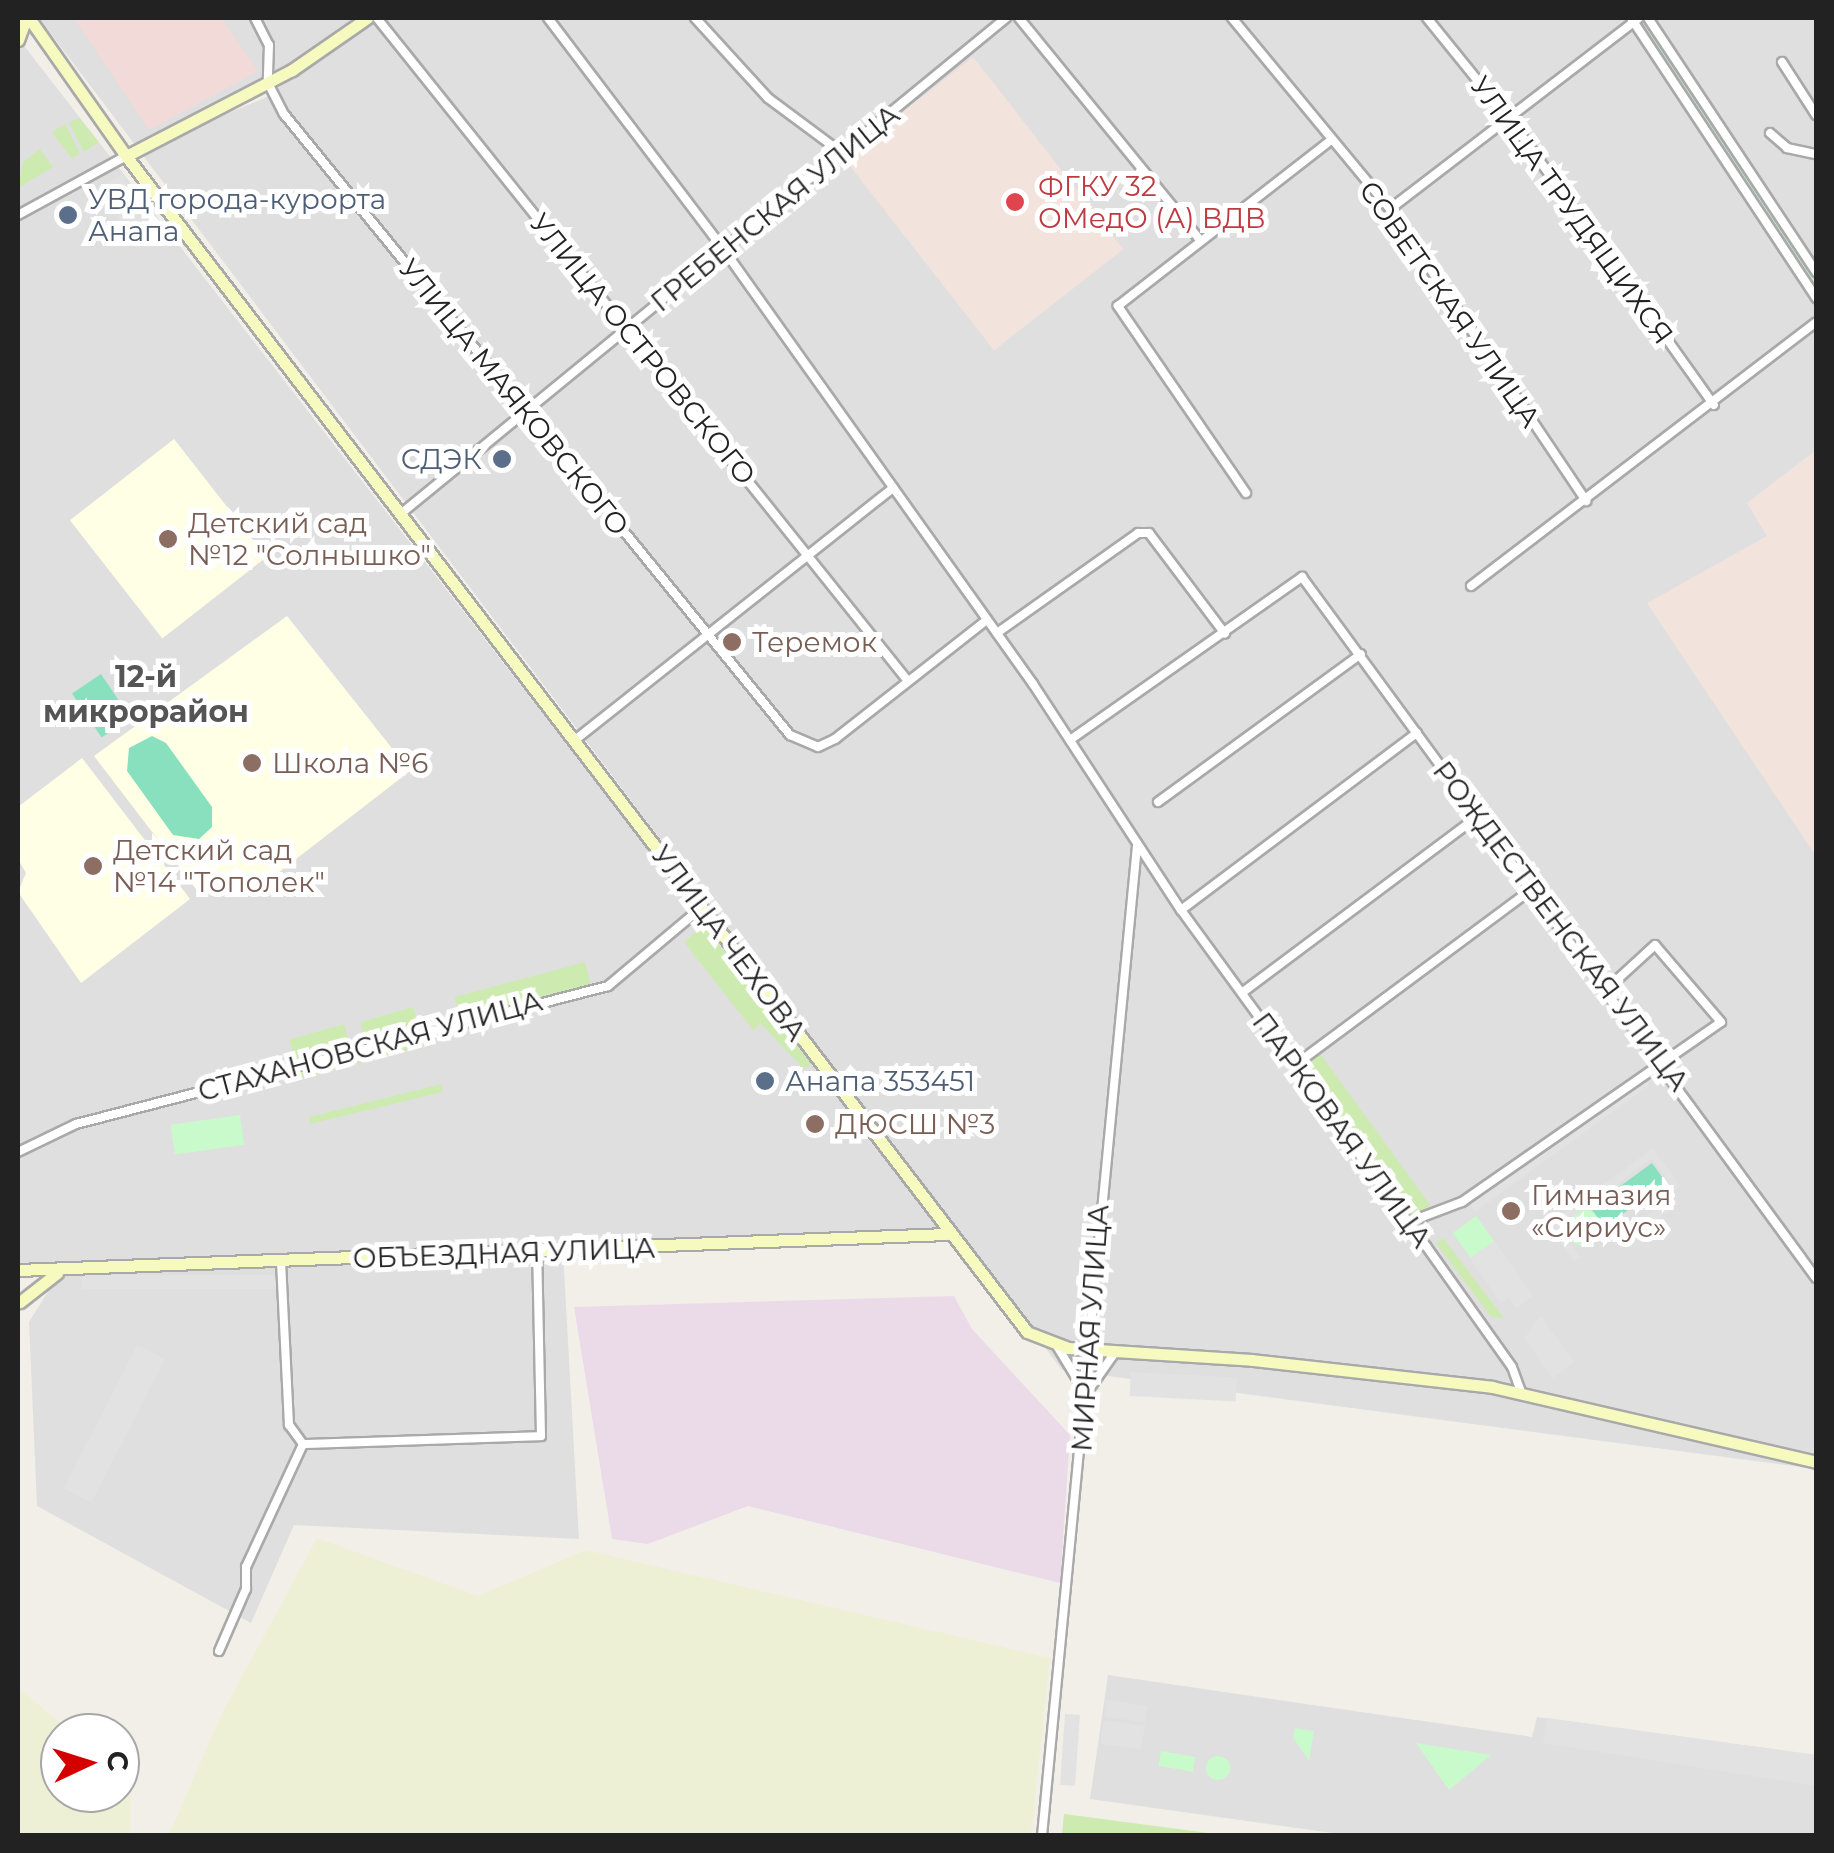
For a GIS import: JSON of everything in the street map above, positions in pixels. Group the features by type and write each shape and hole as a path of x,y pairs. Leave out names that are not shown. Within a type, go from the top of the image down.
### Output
{"main road":[{"path":"18,40 27,18"},
{"name":"УЛИЦА ЧЕХОВА","path":"27,18 126,156 403,512 1019,1326 1056,1346 1522,1392"},
{"path":"126,156 268,83 367,18"},
{"name":"ОБЪЕЗДНАЯ УЛИЦА","path":"18,1272 946,1234"},
{"path":"18,1272 24,1288 19,1304"},
{"path":"19,1304 61,1272"},
{"path":"1522,1392 1816,1462"}],"street":[{"name":"УЛИЦА МАЯКОВСКОГО","path":"255,18 269,45 268,83 284,114 790,735 818,747 908,681"},
{"name":"УЛИЦА ОСТРОВСКОГО","path":"378,18 908,681"},
{"name":"ПАРКОВАЯ УЛИЦА","path":"548,18 724,250 997,634 1181,910 1512,1367 1522,1392"},
{"path":"694,18 768,98 842,153"},
{"name":"ГРЕБЕНСКАЯ УЛИЦА","path":"403,512 1006,18"},
{"path":"1019,18 1199,238"},
{"name":"СОВЕТСКАЯ УЛИЦА","path":"1232,18 1390,209 1586,501"},
{"name":"УЛИЦА ТРУДЯЩИХСЯ","path":"1427,18 1508,118 1714,404"},
{"path":"1648,18 1816,272"},
{"path":"1390,209 1635,19 1816,298"},
{"path":"1782,62 1816,115"},
{"path":"1770,133 1788,148 1816,154"},
{"path":"1246,493 1118,306 1199,238 1331,140"},
{"path":"18,215 126,156"},
{"path":"1471,586 1714,404 1816,322"},
{"path":"575,740 893,488"},
{"path":"997,634 1138,534 1149,533 1225,634 1070,740"},
{"name":"РОЖДЕСТВЕНСКАЯ УЛИЦА","path":"1225,634 1302,577 1664,1063 1816,1278"},
{"path":"908,681 987,620"},
{"path":"1158,802 1360,654"},
{"path":"1181,910 1418,733"},
{"path":"1242,992 1478,816"},
{"name":"МИРНАЯ УЛИЦА","path":"1042,1836 1137,843"},
{"path":"1295,1065 1532,889"},
{"name":"СТАХАНОВСКАЯ УЛИЦА","path":"18,1152 76,1124 608,986 702,907"},
{"path":"1409,1222 1462,1202 1721,1022 1655,945 1606,989"},
{"path":"303,1444 541,1436 536,1252"},
{"path":"281,1262 290,1425 303,1444"},
{"path":"1056,1346 1076,1368 1087,1397"},
{"path":"1087,1397 1099,1368 1117,1351"},
{"path":"219,1652 246,1590 246,1567 303,1444"}],"shaded area":[{"path":"39,18 365,18 320,54 157,142 265,98 370,18 1816,18 1816,1469 1062,1370"},
{"path":"74,18 221,18 258,71 149,130"},
{"name":"12-й микрорайон","path":"18,38 693,907 607,985 71,1119 18,1146"},
{"path":"973,57 1123,249 994,350 844,158"},
{"path":"122,174 148,218 125,232 99,188"},
{"name":"Детский сад №12 \"Солнышко\"","path":"174,439 266,557 162,638 70,520"},
{"path":"1816,450 1816,856 1647,603 1767,536 1747,503"},
{"name":"Школа №6","path":"287,616 410,771 256,890 238,868 202,897 94,756"},
{"name":"Детский сад №14 \"Тополек\"","path":"82,758 190,899 81,983 18,892 26,873 18,859 18,807"},
{"path":"699,914 943,1232 18,1266 18,1157 79,1127 609,988"},
{"path":"1644,1078 1649,1085 1475,1212 1470,1204"},
{"path":"1653,1148 1680,1186 1675,1190 1652,1159 1559,1227 1580,1257 1574,1261 1548,1225"},
{"path":"1673,1197 1678,1204 1643,1230 1637,1223"},
{"path":"1494,1241 1533,1296 1516,1308 1509,1298 1501,1304 1470,1258"},
{"path":"563,1251 579,1539 294,1525 251,1623 37,1506 29,1322 61,1271"},
{"path":"82,1275 286,1275 286,1289 82,1289"},
{"path":"954,1296 972,1329 1070,1435 1060,1583 748,1506 648,1544 612,1539 574,1307"},
{"path":"1541,1316 1574,1362 1553,1378 1524,1338"},
{"path":"137,1345 165,1359 92,1503 64,1488"},
{"path":"1131,1372 1237,1378 1236,1402 1130,1396"},
{"path":"317,1538 478,1596 586,1550 1050,1658 1031,1835 169,1835 221,1715"},
{"path":"1108,1675 1532,1737 1537,1717 1816,1755 1816,1835 1354,1836 1090,1799"},
{"path":"18,1688 49,1713 40,1713 40,1813 130,1813 130,1835 18,1835"},
{"path":"1107,1700 1148,1706 1145,1723 1105,1717"},
{"path":"1065,1714 1080,1715 1075,1786 1060,1785"},
{"path":"1547,1718 1816,1755 1816,1786 1543,1743"},
{"path":"1104,1720 1145,1726 1141,1749 1101,1744"}],"green space":[{"path":"1652,29 1814,279 1807,284 1644,34"},
{"path":"79,118 99,142 84,152 69,123"},
{"path":"65,124 80,154 71,158 52,132"},
{"path":"40,149 53,167 18,188 23,162"},
{"path":"101,674 131,718 102,738 72,694"},
{"path":"152,736 166,743 212,807 212,827 199,839 173,835 127,771 129,748"},
{"path":"704,925 811,1064 804,1069 761,1024 753,1030 684,942"},
{"path":"585,962 591,985 461,1020 455,997"},
{"path":"413,1007 419,1028 366,1043 360,1022"},
{"path":"344,1024 350,1045 295,1061 289,1040"},
{"path":"424,1034 427,1045 288,1082 285,1071"},
{"path":"1319,1052 1430,1205 1413,1217 1302,1064"},
{"path":"441,1084 443,1092 310,1124 309,1117"},
{"path":"240,1115 244,1145 175,1154 171,1125"},
{"path":"1652,1163 1666,1182 1605,1227 1591,1208"},
{"path":"1584,1210 1596,1216 1602,1228 1596,1240 1584,1246 1572,1240 1566,1228 1572,1216"},
{"path":"1476,1216 1494,1241 1471,1258 1453,1233"},
{"path":"1443,1238 1504,1318 1491,1317 1436,1243"},
{"path":"1295,1728 1314,1731 1309,1760 1293,1738"},
{"path":"1416,1743 1491,1755 1449,1790"},
{"path":"1161,1751 1195,1757 1193,1772 1158,1766"},
{"path":"1218,1756 1230,1768 1218,1780 1206,1768"},
{"path":"1064,1814 1224,1835 1062,1835"}],"place":[{"name":"ФГКУ 32 ОМедО (А) ВДВ","path":"1015,202"},
{"name":"УВД города-курорта Анапа","path":"68,215"},
{"name":"СДЭК","path":"502,459"},
{"name":"Детский сад №12 \"Солнышко\"","path":"168,539"},
{"name":"Теремок","path":"732,642"},
{"name":"Школа №6","path":"252,763"},
{"name":"Детский сад №14 \"Тополек\"","path":"93,866"},
{"name":"Анапа 353451","path":"765,1081"},
{"name":"ДЮСШ №3","path":"815,1124"},
{"name":"Гимназия «Сириус»","path":"1511,1211"}],"district":[{"name":"12-й микрорайон","path":"146,694"}]}
